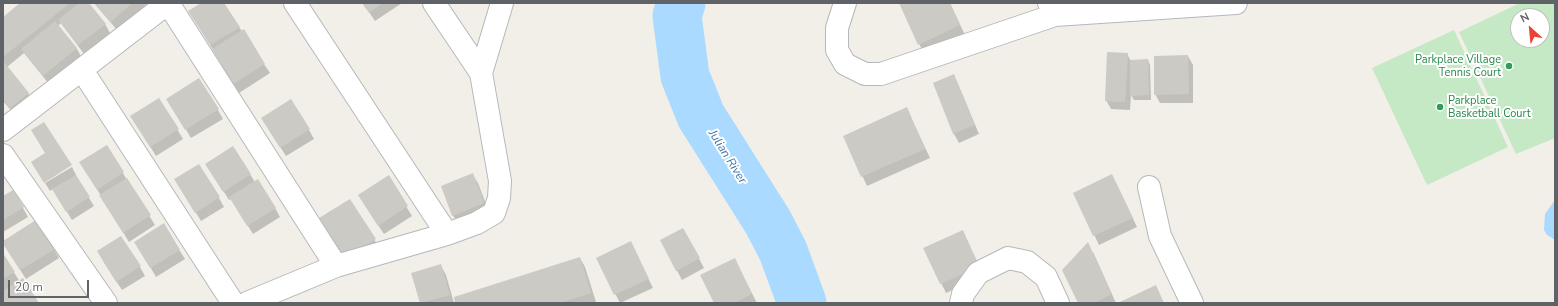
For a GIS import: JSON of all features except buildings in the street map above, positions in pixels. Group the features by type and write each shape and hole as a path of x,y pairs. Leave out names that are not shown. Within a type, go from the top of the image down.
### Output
{"street":[{"path":"3,130 168,3 336,266"},
{"path":"295,3 447,234"},
{"path":"247,303 336,266 447,234 477,223 494,213 499,198 500,181 481,73 434,3"},
{"path":"481,73 502,3"},
{"path":"845,3 837,28 837,50 845,64 865,74 881,74 1052,9 1235,3"},
{"path":"82,70 233,303"},
{"path":"3,155 106,303"},
{"path":"1149,187 1160,236 1192,303"},
{"path":"962,303 963,294 978,273 1008,258 1027,262 1046,277 1058,303"}],"green space":[{"name":"Parkplace Village Tennis Court","path":"1520,3 1555,3 1555,138 1516,154 1459,32"},
{"name":"Parkplace Basketball Court","path":"1454,30 1508,147 1427,185 1372,68"}],"water":[{"path":"1555,200 1555,240 1547,235 1544,230 1545,214"}],"waterway":[{"name":"Julian River","path":"681,3 677,16 685,76 701,116 768,222 783,251 802,303"}],"place":[{"name":"Parkplace Village Tennis Court","path":"1509,66"},
{"name":"Parkplace Basketball Court","path":"1440,107"}]}
